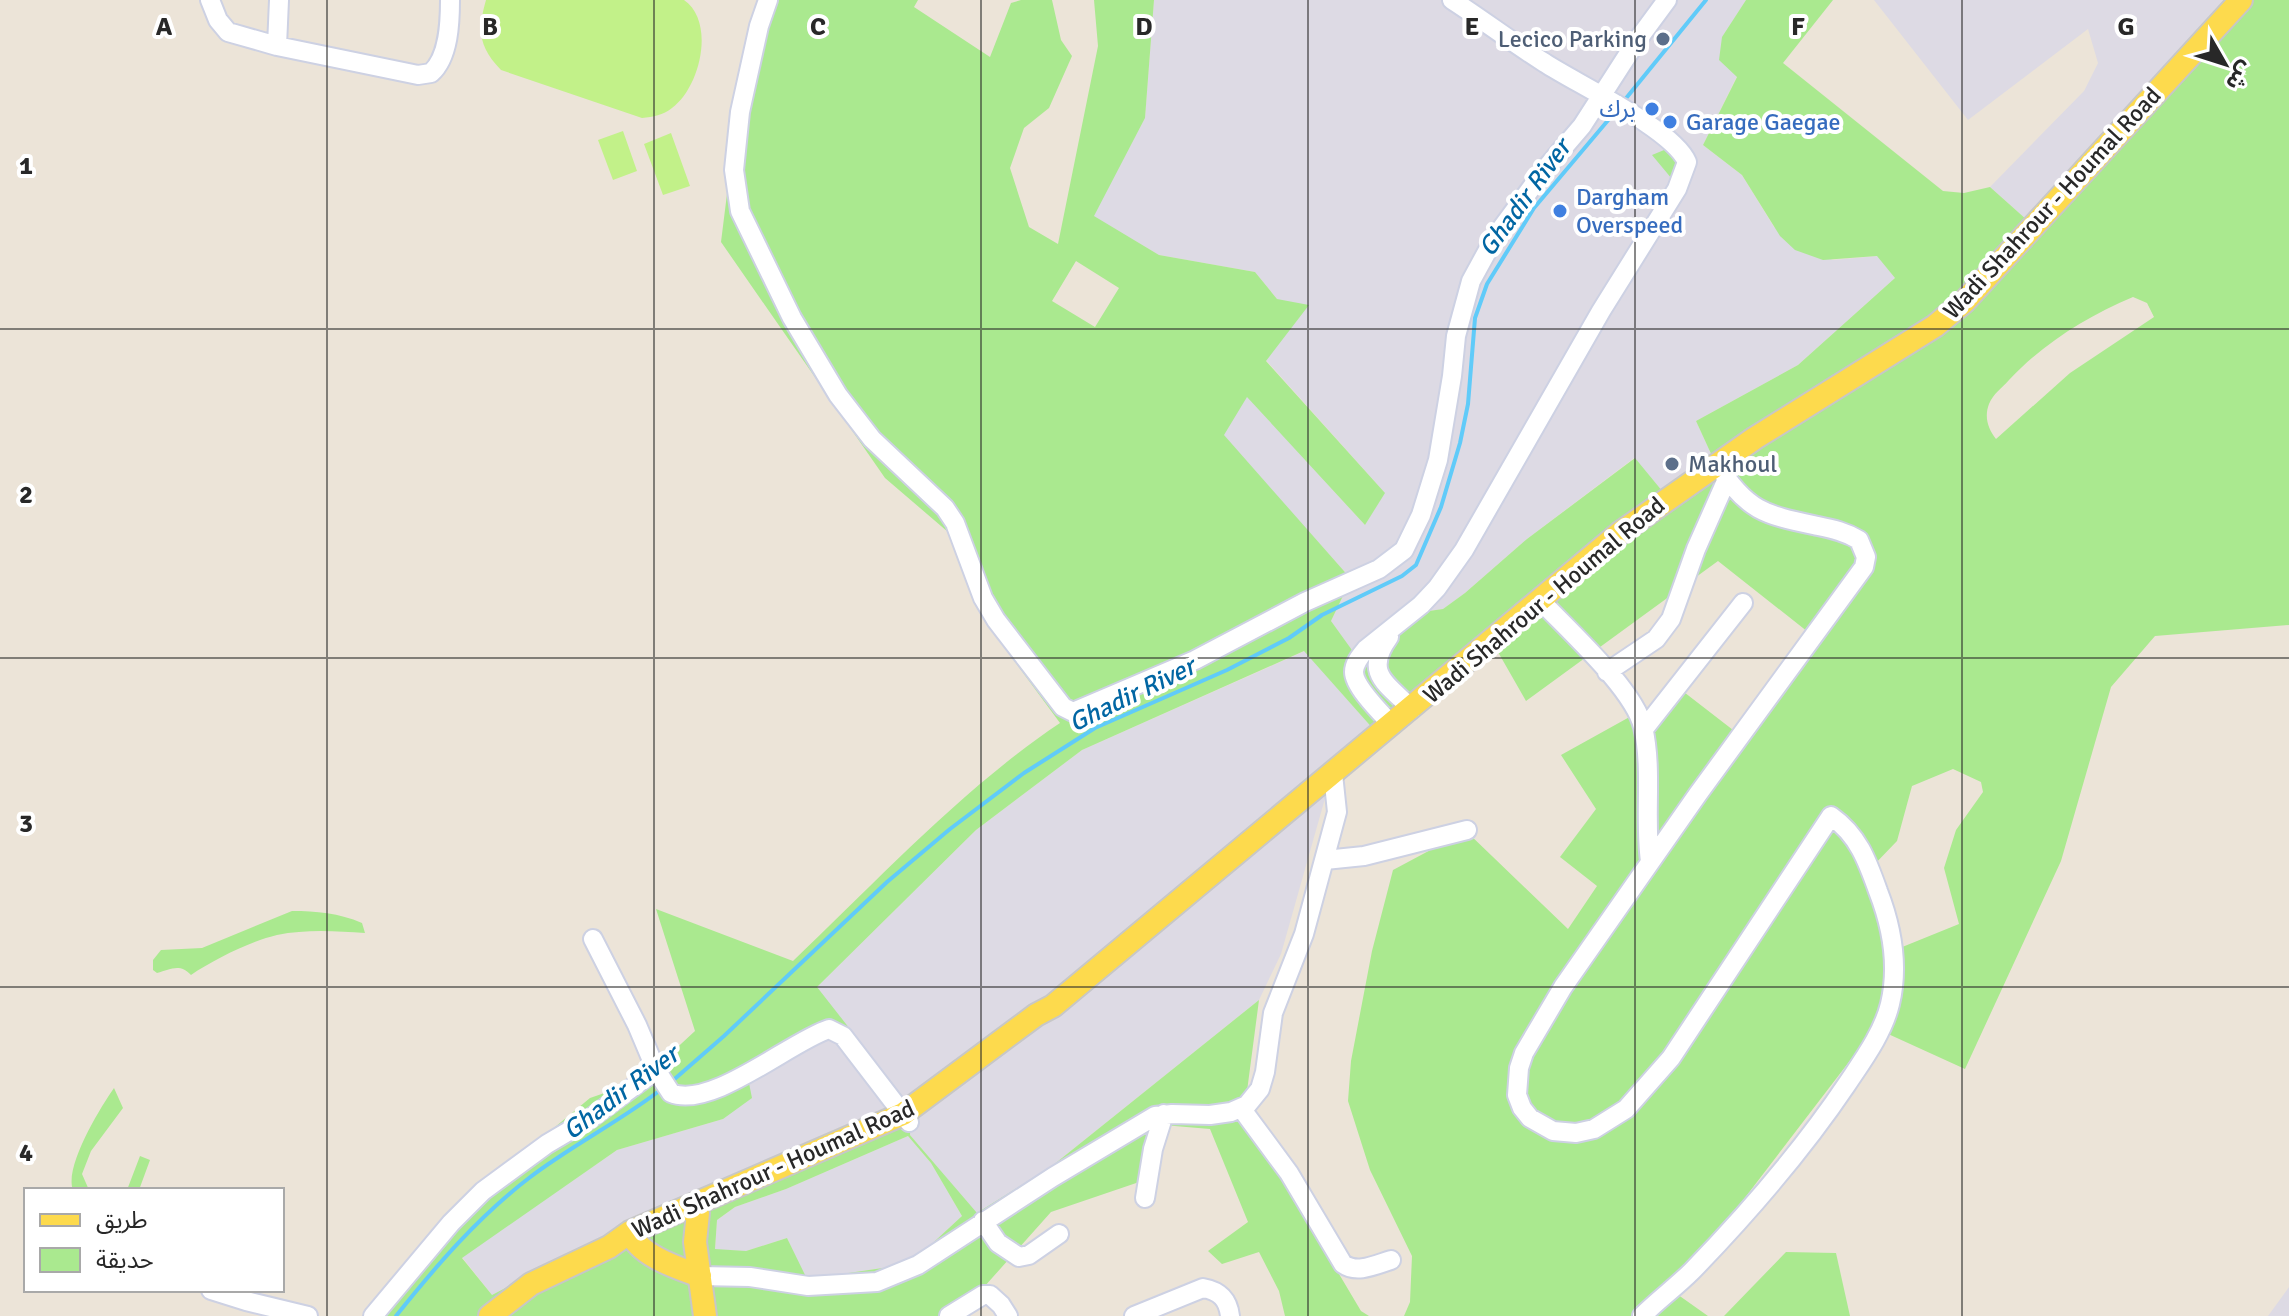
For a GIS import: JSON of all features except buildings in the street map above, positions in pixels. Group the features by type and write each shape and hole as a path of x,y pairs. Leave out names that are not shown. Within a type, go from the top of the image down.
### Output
{"main road":[{"name":"Wadi Shahrour - Houmal Road","path":"490,1316 531,1284 609,1247 942,1102 1036,1015 1053,1006 1620,533 1722,471 1935,326 1964,302 2241,0"},
{"name":"Wadi Shahrour - Houmal Road","path":"632,1237 698,1213 731,1194"},
{"path":"698,1213 695,1242 705,1316"},
{"path":"632,1237 666,1262 700,1276"}],"street":[{"path":"210,0 218,20 228,32 277,46 418,75 431,73 441,59 450,21 450,0"},
{"path":"277,46 279,0"},
{"path":"768,0 759,26 740,112 734,170 740,211 792,318 845,406 872,439 945,508 955,523 983,598 996,620 1063,707 1073,712 1195,660 1305,602 1379,569 1404,550 1421,515 1438,460 1456,336 1462,304 1471,281 1495,237 1582,126 1608,99 1667,0"},
{"path":"1392,725 1363,690 1354,672 1357,661 1366,649 1437,588 1464,550 1682,179 1687,162 1677,147 1635,116 1550,67 1452,0"},
{"path":"1607,672 1656,639 1671,619 1722,471 1760,511 1859,540 1866,557 1856,579 1650,861 1563,987 1524,1053 1517,1085 1522,1108 1530,1118 1553,1131 1576,1133 1594,1129 1626,1109 1671,1058 1831,816 1848,828 1860,844 1883,904 1894,962 1889,1008 1878,1033 1809,1139 1690,1273 1642,1316"},
{"path":"1539,599 1631,701 1644,729 1650,861"},
{"path":"1644,729 1743,603"},
{"path":"1399,623 1379,653 1376,667 1412,709"},
{"path":"700,1276 750,1277 808,1286 877,1282 918,1265 1131,1130 1164,1114 1210,1115 1241,1108 1256,1096 1263,1082 1273,1013 1304,934 1325,860 1337,812 1333,774"},
{"path":"1325,860 1364,856 1467,830"},
{"path":"593,939 658,1073 671,1093 688,1097 750,1073 829,1029 843,1036 906,1118"},
{"path":"373,1316 451,1223 483,1191 547,1144 658,1073"},
{"path":"1241,1108 1289,1173 1343,1264 1347,1268 1360,1269 1391,1260"},
{"path":"1145,1198 1153,1149 1164,1114"},
{"path":"983,1221 998,1243 1019,1257 1029,1255 1059,1234"},
{"path":"1134,1316 1203,1288 1222,1295 1230,1316"},
{"path":"217,1292 308,1316"},
{"path":"949,1316 983,1295 990,1295 1008,1316"}],"shaded area":[{"path":"1154,0 1746,0 1722,38 1737,76 1703,145 1742,175 1774,227 1833,260 1878,256 1895,278 1798,365 1696,421 1713,458 1663,492 1634,458 1527,539 1465,593 1443,609 1422,612 1361,664 1331,621 1351,579 1223,435 1247,396 1365,525 1384,492 1266,360 1277,299 1255,272 1159,255 1093,216 1145,118"},
{"path":"1874,0 2236,0 2027,220 1990,187 2084,91 2098,63 2088,29 1968,120"},
{"path":"1305,651 1375,731 1335,763 1281,954 1259,1000 1052,1166 977,1214 910,1135 817,987 976,830 1082,750"},
{"path":"837,1033 896,1113 626,1225 492,1295 462,1257 617,1150 723,1119 749,1083 816,1038"},
{"path":"908,1136 931,1163 962,1216 910,1264 806,1279 787,1238 746,1251 715,1250 717,1220 735,1207 786,1189"},
{"path":"2289,1287 2289,1316 2268,1316"}],"green space":[{"path":"486,0 684,0 694,10 700,23 702,39 697,71 682,99 672,108 642,118 501,70 488,54 482,38 481,21"},
{"path":"767,0 918,0 914,7 990,57 1011,3 1052,0 1061,40 1072,56 1049,108 1024,128 1010,168 1029,227 1058,244 1098,46 1094,0 1154,0 1145,118 1094,216 1159,255 1255,272 1277,299 1309,305 1266,361 1385,493 1365,525 1247,397 1224,435 1351,579 1331,621 1362,664 1422,612 1443,609 1527,539 1635,458 1663,492 1713,458 1696,421 1798,365 1895,278 1877,256 1823,260 1795,250 1780,236 1742,175 1703,145 1737,77 1719,60 1722,37 1746,0 1833,0 1783,63 1943,191 1964,193 1990,187 2027,220 2236,0 2289,0 2289,625 2155,636 2111,687 2061,861 1965,1069 1875,1028 1724,1225 1667,1287 1708,1316 1404,1316 1410,1302 1412,1256 1370,1170 1348,1101 1351,1061 1372,951 1393,870 1466,831 1568,929 1597,886 1560,857 1596,809 1561,755 1680,689 1733,730 1808,632 1718,561 1526,701 1494,645 1375,731 1304,651 1082,750 976,830 817,987 911,1107 910,1135 977,1213 1052,1166 1259,1000 1244,1114 1361,1311 1369,1316 1285,1316 1279,1291 1259,1252 1222,1264 1208,1251 1248,1222 1210,1129 1151,1124 1148,1179 1051,1212 976,1296 942,1316 365,1316 478,1191 590,1098 642,1080 695,1031 656,909 793,961 955,806 989,776 1060,723 987,624 948,532 885,478 721,242 743,66","holes":["1076,261 1119,288 1095,327 1052,301","2133,297 2147,303 2154,317 2070,373 1996,439 1987,418 1989,404 1995,394 2051,343 2082,322","1953,769 1981,782 1983,792 1956,830 1944,868 1959,924 1885,954 1871,868 1897,841 1912,786","837,1033 896,1113 626,1225 492,1295 462,1258 617,1150 723,1119 752,1098 749,1083 816,1038","908,1136 931,1163 962,1216 910,1264 807,1279 787,1238 746,1251 715,1249 717,1220 735,1207 786,1189"]},
{"path":"623,131 637,171 613,180 598,140"},
{"path":"671,133 690,186 663,195 644,144"},
{"path":"1669,148 1678,162 1672,179 1652,155"},
{"path":"292,911 345,917 362,923 365,933 288,933 232,952 191,975 179,968 157,973 153,970 153,960 161,950 202,948"},
{"path":"114,1088 123,1108 91,1151 82,1174 88,1188 73,1188 78,1153"},
{"path":"140,1156 150,1160 140,1188 128,1188"},
{"path":"1786,1252 1836,1253 1850,1316 1724,1316"}],"waterway":[{"name":"Ghadir River","path":"1623,102 1706,0"},
{"name":"Ghadir River","path":"670,1083 887,882 1024,773 1095,728 1227,670 1289,638 1322,615 1402,576 1416,565 1441,507 1460,443 1468,404 1475,318 1487,284 1534,208 1615,112"},
{"name":"Ghadir River","path":"396,1316 458,1243 510,1193 545,1166 663,1088"}],"place":[{"name":"Lecico Parking","path":"1663,39"},
{"name":"برك","path":"1652,109"},
{"name":"Garage Gaegae","path":"1670,122"},
{"name":"Dargham Overspeed","path":"1560,211"},
{"name":"Makhoul","path":"1672,464"}]}
